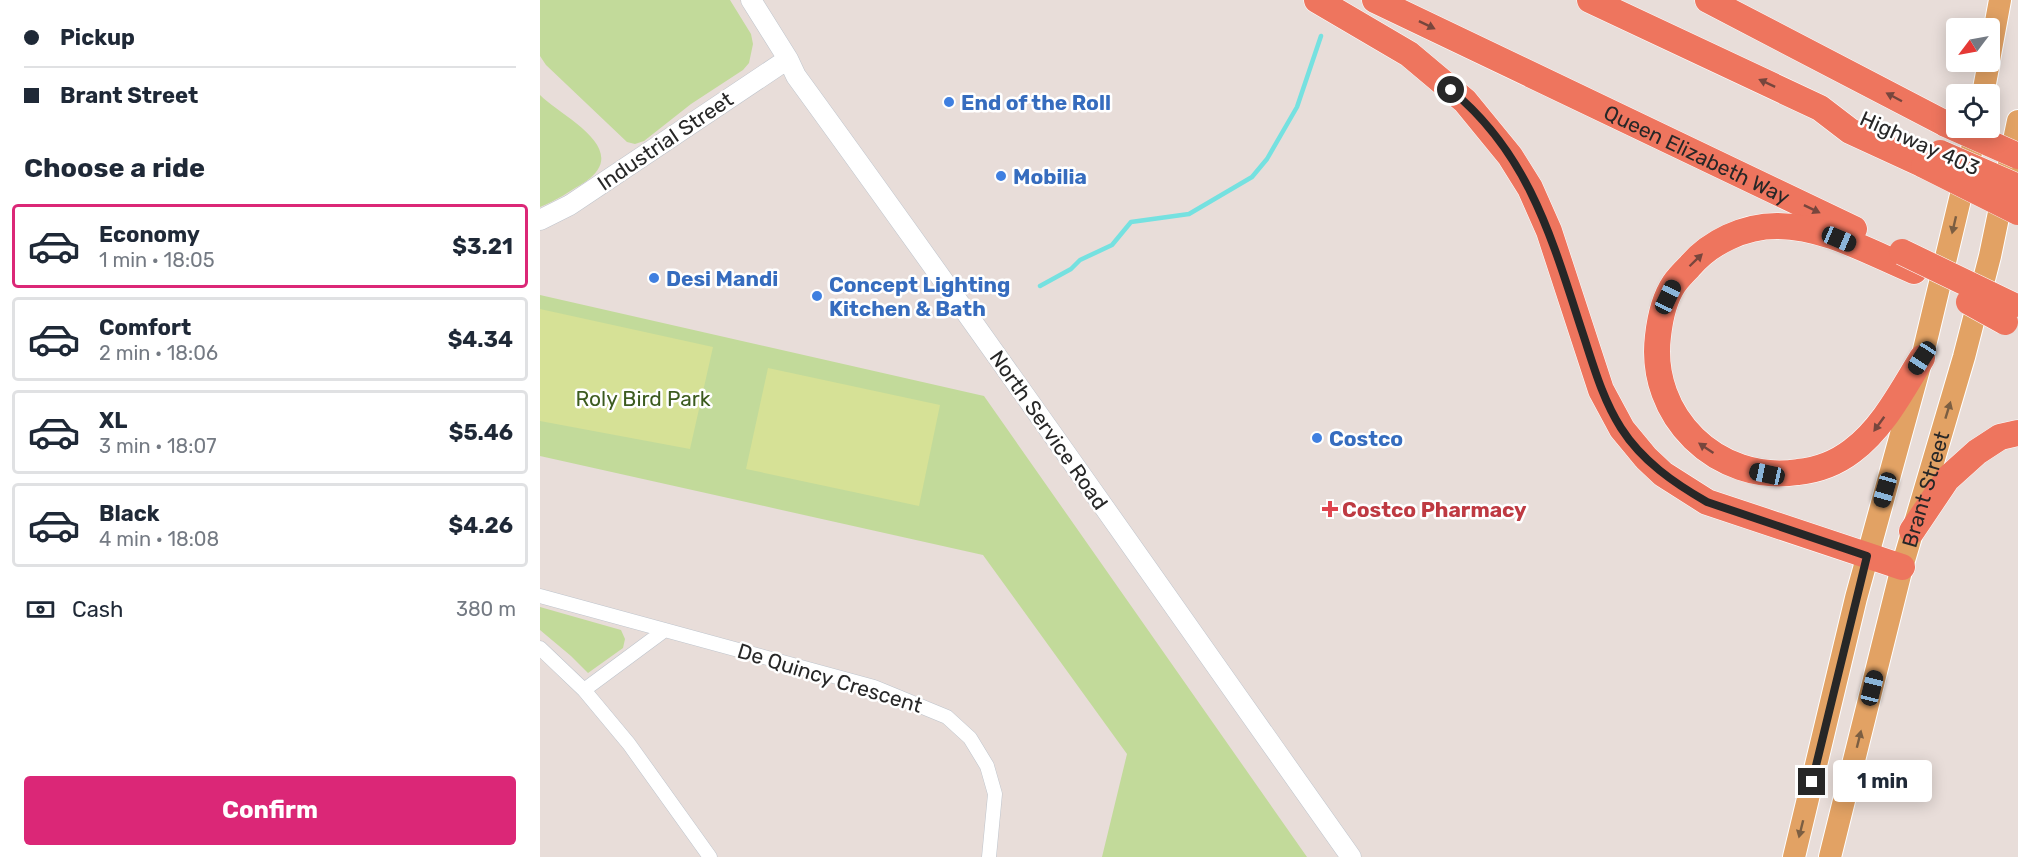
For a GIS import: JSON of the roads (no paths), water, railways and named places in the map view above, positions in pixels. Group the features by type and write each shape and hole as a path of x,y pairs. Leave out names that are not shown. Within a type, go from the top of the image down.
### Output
{"highway":[{"path":"1317,0 1409,54 1465,101 1510,156 1530,188 1550,231 1601,390 1622,429 1646,458 1663,474 1707,502 1902,567"},
{"name":"Queen Elizabeth Way","path":"1375,0 1908,261 2013,316"},
{"path":"1590,0 1820,108 1850,130 1932,159 2018,212"},
{"path":"1708,0 1946,124 2018,156"},
{"name":"Highway 403","path":"1932,159 2018,187"},
{"path":"1908,261 1820,232 1778,226 1750,229 1728,237 1696,259 1674,284 1660,320 1657,342 1661,388 1676,418 1697,442 1739,468 1767,474 1789,474 1824,467 1852,451 1872,434 1922,358"},
{"path":"1912,531 1947,479 1977,452 2000,437 2018,433"}],"main road":[{"path":"1997,18 2000,0"},
{"name":"Brant Street","path":"1830,857 1902,567 1964,357 1990,256 2018,120"},
{"name":"Brant Street","path":"1794,857 1867,556 1922,358 1975,138"}],"street":[{"name":"North Service Road","path":"751,0 796,76 957,297 1088,487 1351,857"},
{"name":"Industrial Street","path":"540,220 570,205 788,59"},
{"name":"De Quincy Crescent","path":"540,596 874,687 947,717 970,738 987,766 995,794 989,857"},
{"path":"584,690 665,630"},
{"path":"540,648 584,690 629,744 710,857"}],"waterway":[{"path":"1040,286 1071,269 1080,260 1112,245 1131,222 1189,214 1252,177 1267,159 1297,107 1321,36"}],"place":[{"name":"End of the Roll","path":"949,102"},
{"name":"Mobilia","path":"1001,176"},
{"name":"Desi Mandi","path":"654,278"},
{"name":"Concept Lighting Kitchen & Bath","path":"817,296"},
{"name":"Costco","path":"1317,438"},
{"name":"Costco Pharmacy","path":"1330,509"}],"park label":[{"name":"Roly Bird Park","path":"643,398"}]}
